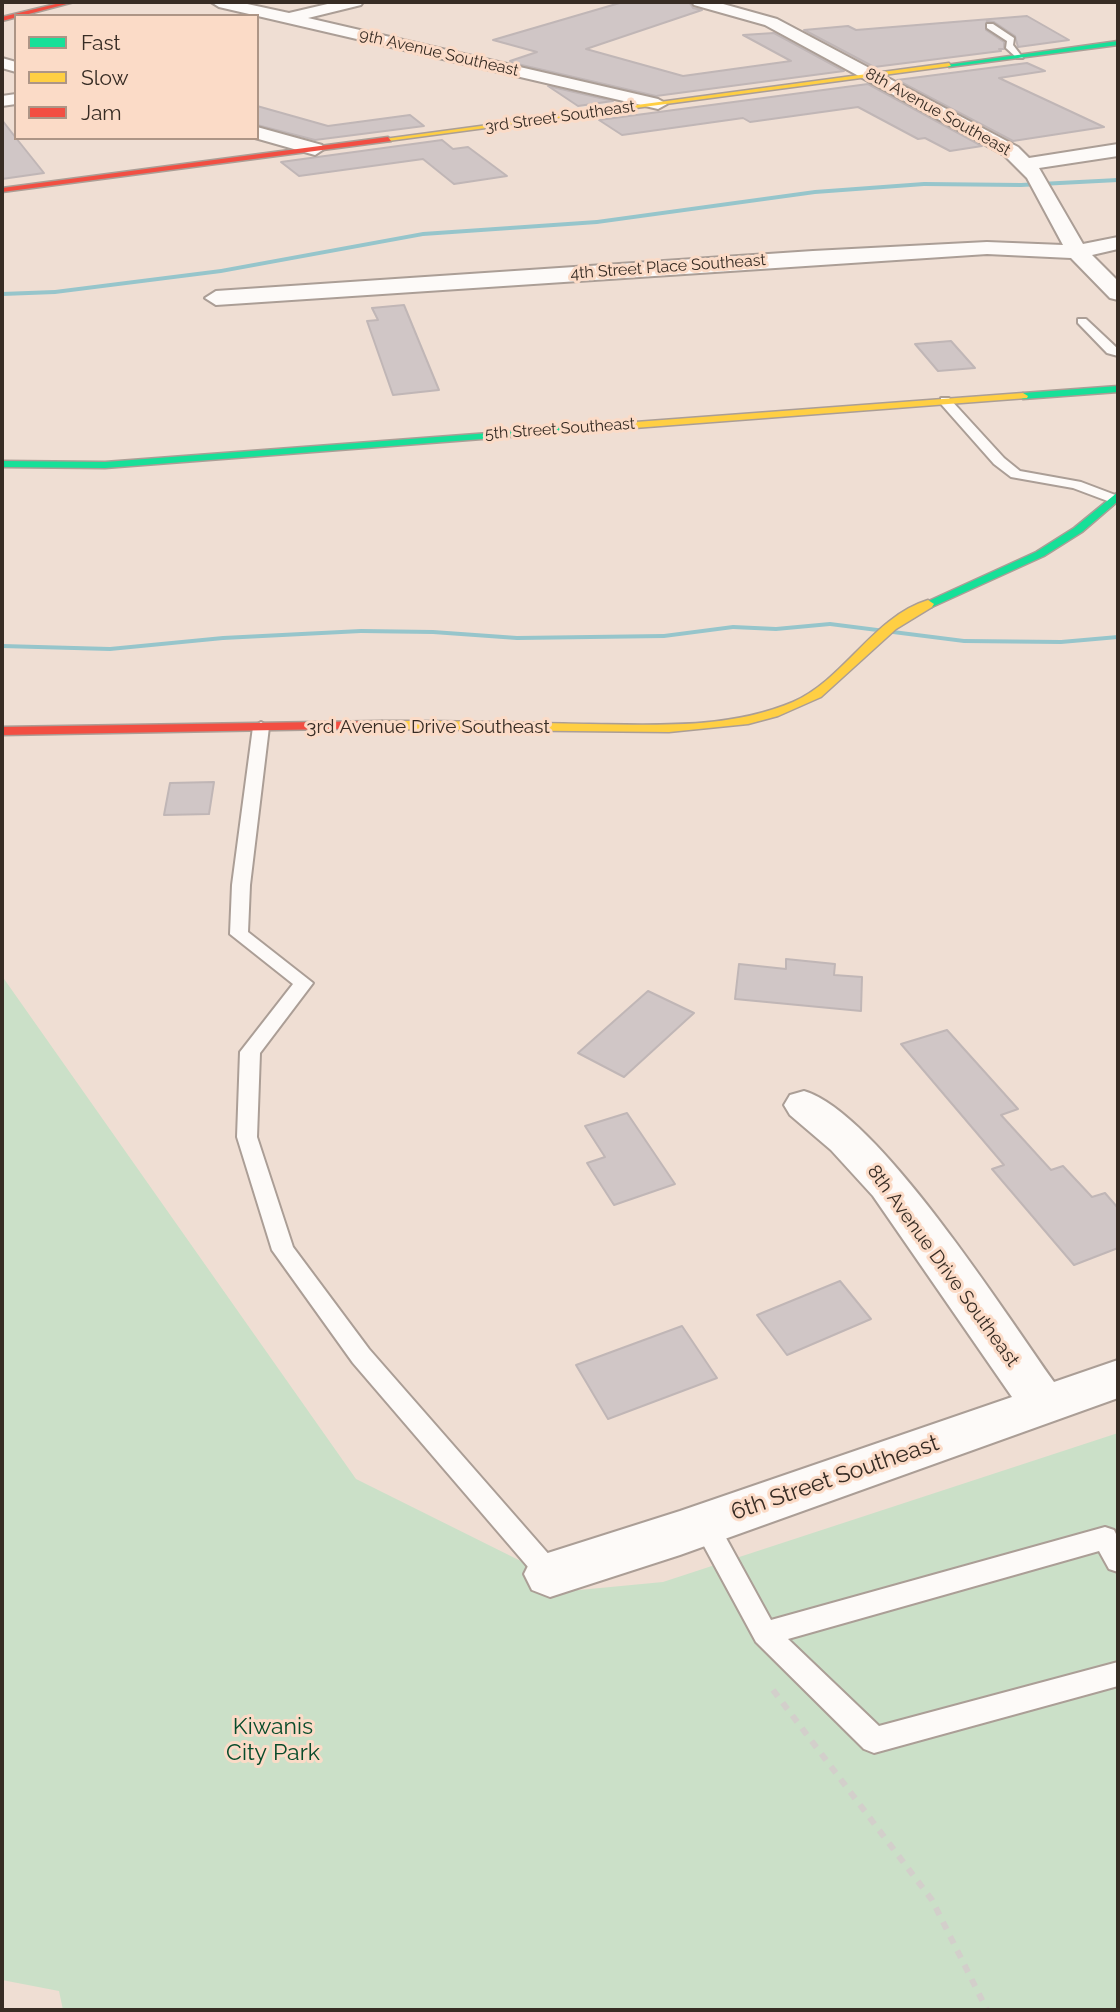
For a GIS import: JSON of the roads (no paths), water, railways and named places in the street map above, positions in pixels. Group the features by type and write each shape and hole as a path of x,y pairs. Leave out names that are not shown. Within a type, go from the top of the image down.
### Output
{"street":[{"path":"22,14 71,2"},
{"name":"9th Avenue Southeast","path":"219,2 658,104"},
{"path":"289,18 355,2"},
{"name":"8th Avenue Southeast","path":"700,2 765,19 1011,151 1027,164 1077,252 1118,293"},
{"name":"3rd Street Southeast","path":"2,190 1118,43"},
{"path":"259,134 315,149"},
{"path":"1027,164 1118,150"},
{"name":"4th Street Place Southeast","path":"216,298 813,257 987,248 1077,252 1118,243"},
{"name":"5th Street Southeast","path":"2,464 105,465 1118,389"},
{"name":"3rd Avenue Drive Southeast","path":"2,731 404,725 678,729 745,722 800,704 841,675 887,628 910,612 1040,555 1078,530 1117,498"},
{"name":"8th Avenue Drive Southeast","path":"804,1105 846,1140 888,1185 1044,1405"},
{"name":"6th Street Southeast","path":"550,1574 705,1524 1118,1379"}],"lane":[{"path":"990,26 1011,40 1009,46 1020,56"},
{"path":"1082,321 1111,351 1118,354"},
{"path":"945,401 999,461 1016,474 1076,485 1117,498"},
{"path":"261,727 241,886 239,934 303,983 250,1052 247,1137 283,1251 360,1356 550,1574"},
{"path":"705,1524 765,1634 874,1740 1118,1674"},
{"path":"765,1634 1105,1538 1118,1561"}],"waterway":[{"path":"2,294 55,292 221,271 423,234 597,222 815,192 924,184 1021,185 1118,180"},
{"path":"2,646 110,649 223,638 361,631 433,632 517,638 664,636 733,627 776,629 830,624 964,641 1061,642 1118,637"}],"park label":[{"name":"Kiwanis City Park","path":"273,1740"}]}
